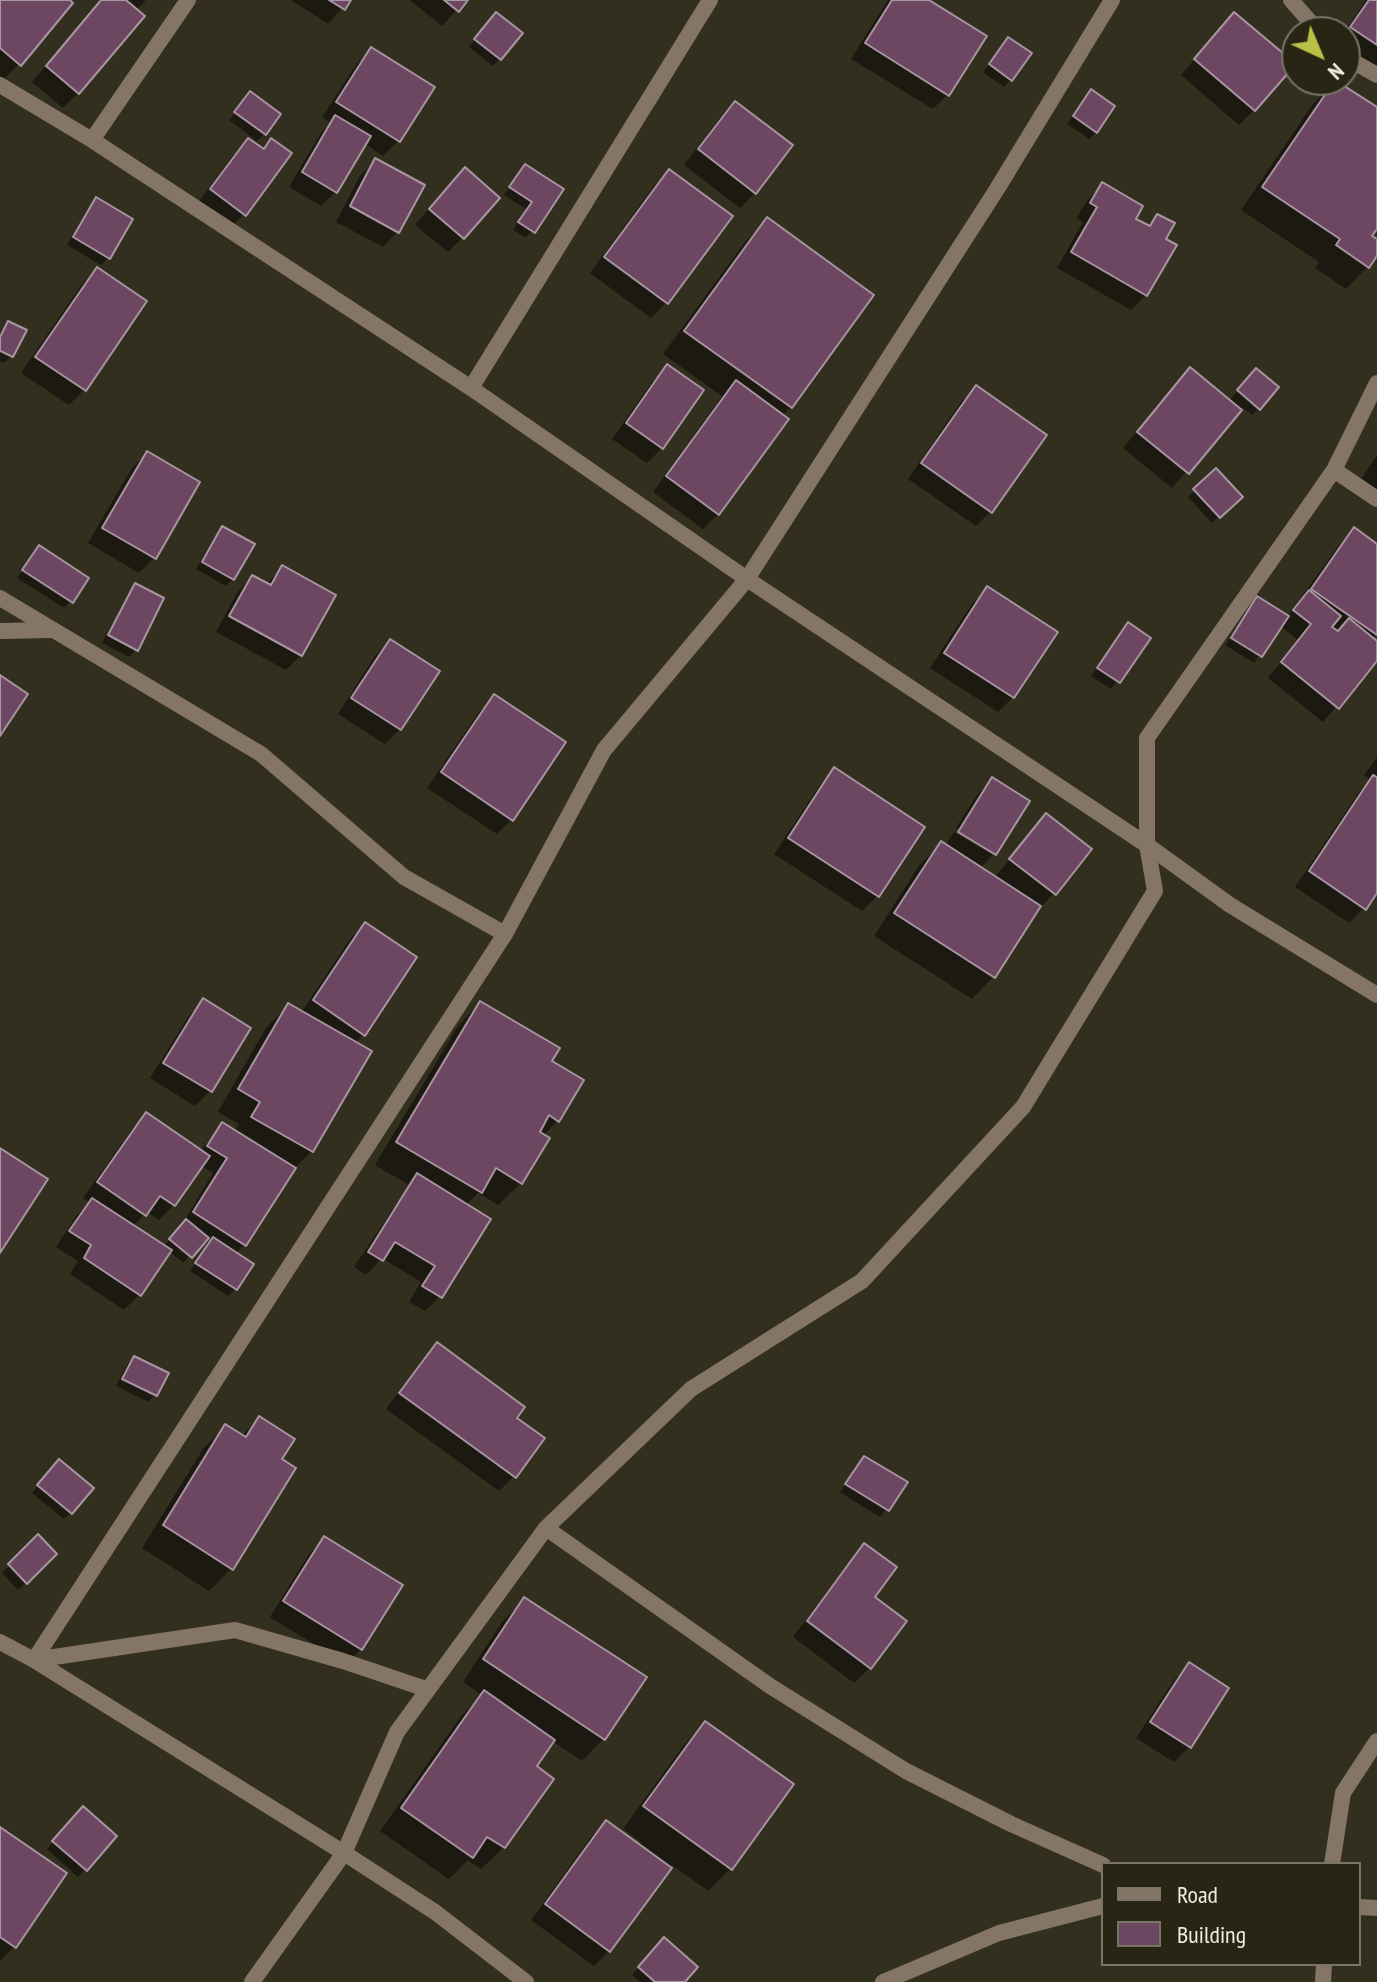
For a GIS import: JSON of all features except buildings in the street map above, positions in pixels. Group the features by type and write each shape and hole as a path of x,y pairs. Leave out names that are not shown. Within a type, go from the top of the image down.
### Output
{"street":[{"path":"92,140 188,0"},
{"path":"471,388 710,0"},
{"path":"34,1660 505,934 604,750 747,579 997,189 1112,0"},
{"path":"1291,0 1305,16"},
{"path":"0,85 92,140 471,388 747,579 1147,845 1230,905 1377,995"},
{"path":"252,1982 344,1853 397,1732 546,1528 691,1389 862,1281 1023,1107 1155,891 1147,845 1147,738 1334,470 1377,383"},
{"path":"1334,470 1377,499"},
{"path":"0,598 261,754 404,877 505,934"},
{"path":"0,631 52,630"},
{"path":"546,1528 770,1686 906,1771 1011,1824 1101,1864"},
{"path":"34,1660 235,1630 426,1689"},
{"path":"0,1642 34,1660 344,1853 435,1912 526,1982"},
{"path":"1332,1862 1343,1793 1377,1741"},
{"path":"883,1982 999,1933 1101,1907"}]}
